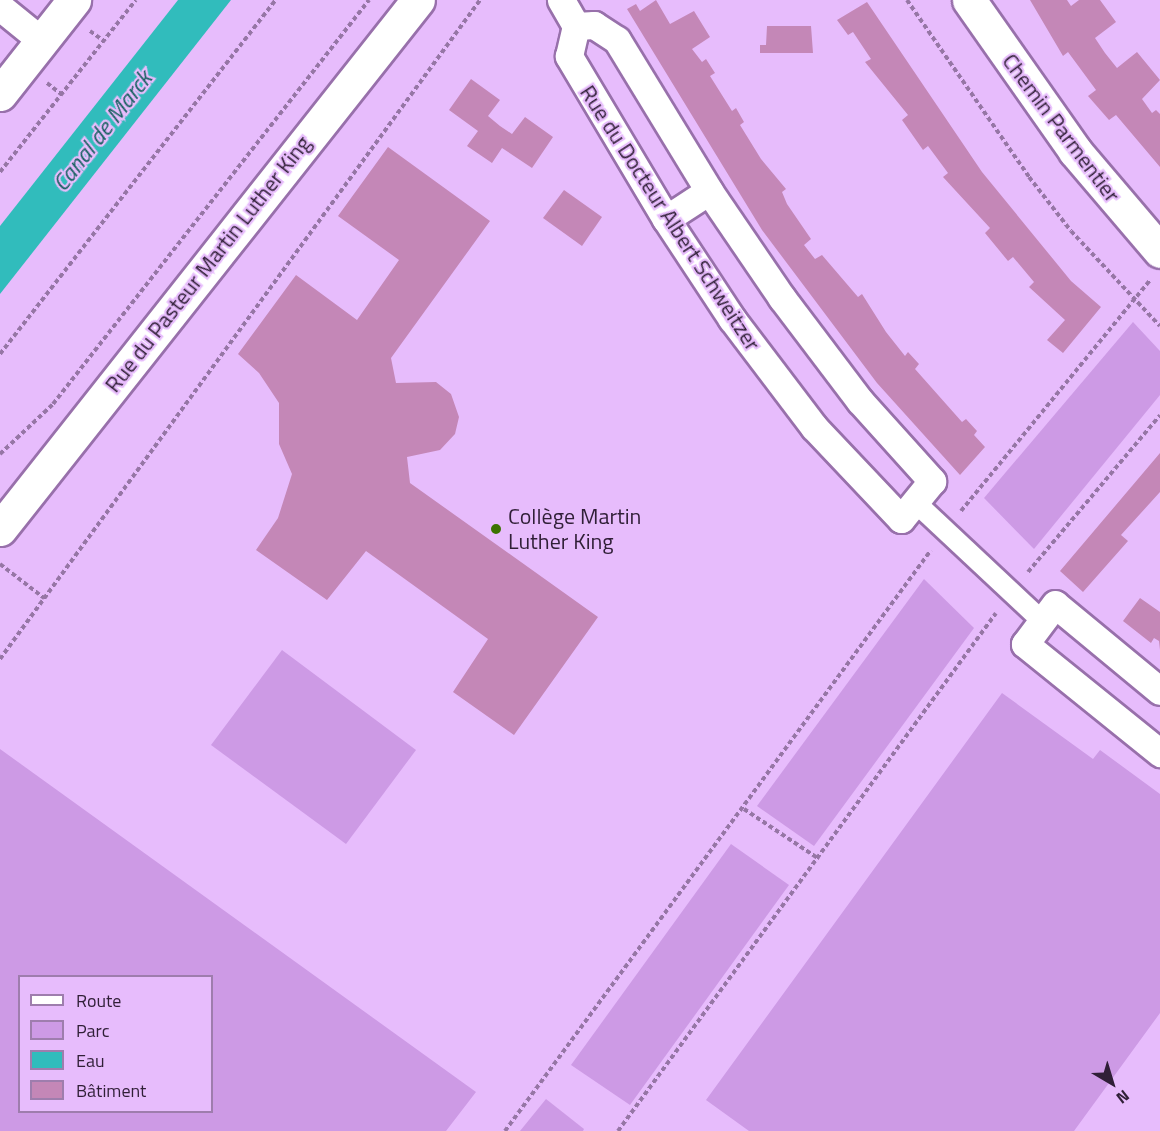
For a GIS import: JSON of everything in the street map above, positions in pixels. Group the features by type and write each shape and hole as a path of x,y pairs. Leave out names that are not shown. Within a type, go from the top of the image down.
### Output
{"street":[{"path":"0,94 74,0"},
{"name":"Rue du Pasteur Martin Luther King","path":"0,529 418,0"},
{"path":"561,0 576,26"},
{"name":"Chemin Parmentier","path":"969,0 1157,264"},
{"path":"0,8 42,41"},
{"name":"Rue du Docteur Albert Schweitzer","path":"594,25 617,40 709,191 823,353 932,481 901,519 814,428 732,319 666,219 569,56 576,26 594,25"},
{"path":"666,219 709,191"},
{"path":"915,502 943,533 1042,621"},
{"path":"1160,691 1055,604 1025,644 1160,753"}],"path":[{"path":"0,172 136,0"},
{"path":"0,354 276,0"},
{"path":"0,454 53,404 369,0"},
{"path":"0,659 480,0"},
{"path":"908,0 1029,177 1133,300 1160,326"},
{"path":"505,1131 744,809 943,533 1133,300 1157,264"},
{"path":"618,1131 819,859 1009,594 1160,415"},
{"path":"0,564 44,598"},
{"path":"744,809 819,859"}],"green space":[{"path":"1133,322 1160,351 1160,395 1034,549 984,498"},
{"path":"924,579 974,628 814,846 757,806"},
{"path":"282,650 416,750 346,844 211,745"},
{"path":"1002,693 1093,759 1100,750 1160,794 1160,1013 1074,1131 749,1131 706,1100"},
{"path":"0,749 476,1092 446,1131 0,1131"},
{"path":"731,844 789,885 630,1105 571,1065"},
{"path":"546,1099 584,1129 583,1131 520,1131"}],"water":[{"name":"Canal de Marck","path":"178,0 231,0 0,294 0,226"}],"building":[{"path":"656,0 670,24 694,11 710,37 692,49 702,62 706,59 715,73 710,76 732,111 736,108 744,122 740,125 761,159 786,189 782,192 787,204 811,239 804,245 815,259 822,255 858,297 862,294 886,332 905,356 908,352 919,364 915,369 962,422 966,419 977,431 974,435 985,447 960,475 877,383 762,230 627,9 636,4 640,11"},
{"path":"1030,0 1067,0 1071,6 1079,0 1100,0 1116,22 1095,38 1105,53 1117,68 1137,52 1160,80 1142,99 1152,113 1156,110 1160,114 1160,167 1116,115 1109,120 1088,96 1096,90 1068,52 1063,56"},
{"path":"867,2 982,172 1071,281 1101,307 1063,353 1047,340 1065,320 1029,287 1034,282 1013,257 1008,261 985,233 990,228 943,177 948,173 928,146 923,150 902,120 908,115 865,62 871,59 853,32 848,35 837,20"},
{"path":"767,26 811,26 813,53 760,53 760,45 766,45"},
{"path":"471,79 500,100 488,116 500,126 512,134 525,117 553,137 532,168 502,148 492,163 467,146 478,131 449,110"},
{"path":"388,147 490,221 391,358 396,383 436,382 451,394 459,417 455,434 440,450 407,457 410,483 598,617 514,735 453,692 488,639 366,551 327,600 256,550 278,518 292,474 279,444 279,403 259,373 238,354 296,275 357,320 399,260 338,216"},
{"path":"564,190 602,217 582,246 543,218"},
{"path":"1160,453 1160,492 1121,535 1128,541 1083,592 1060,571"},
{"path":"1140,598 1160,612 1160,650 1159,641 1154,638 1151,643 1123,621"}],"place":[{"name":"Collège Martin Luther King","path":"496,529"}]}
